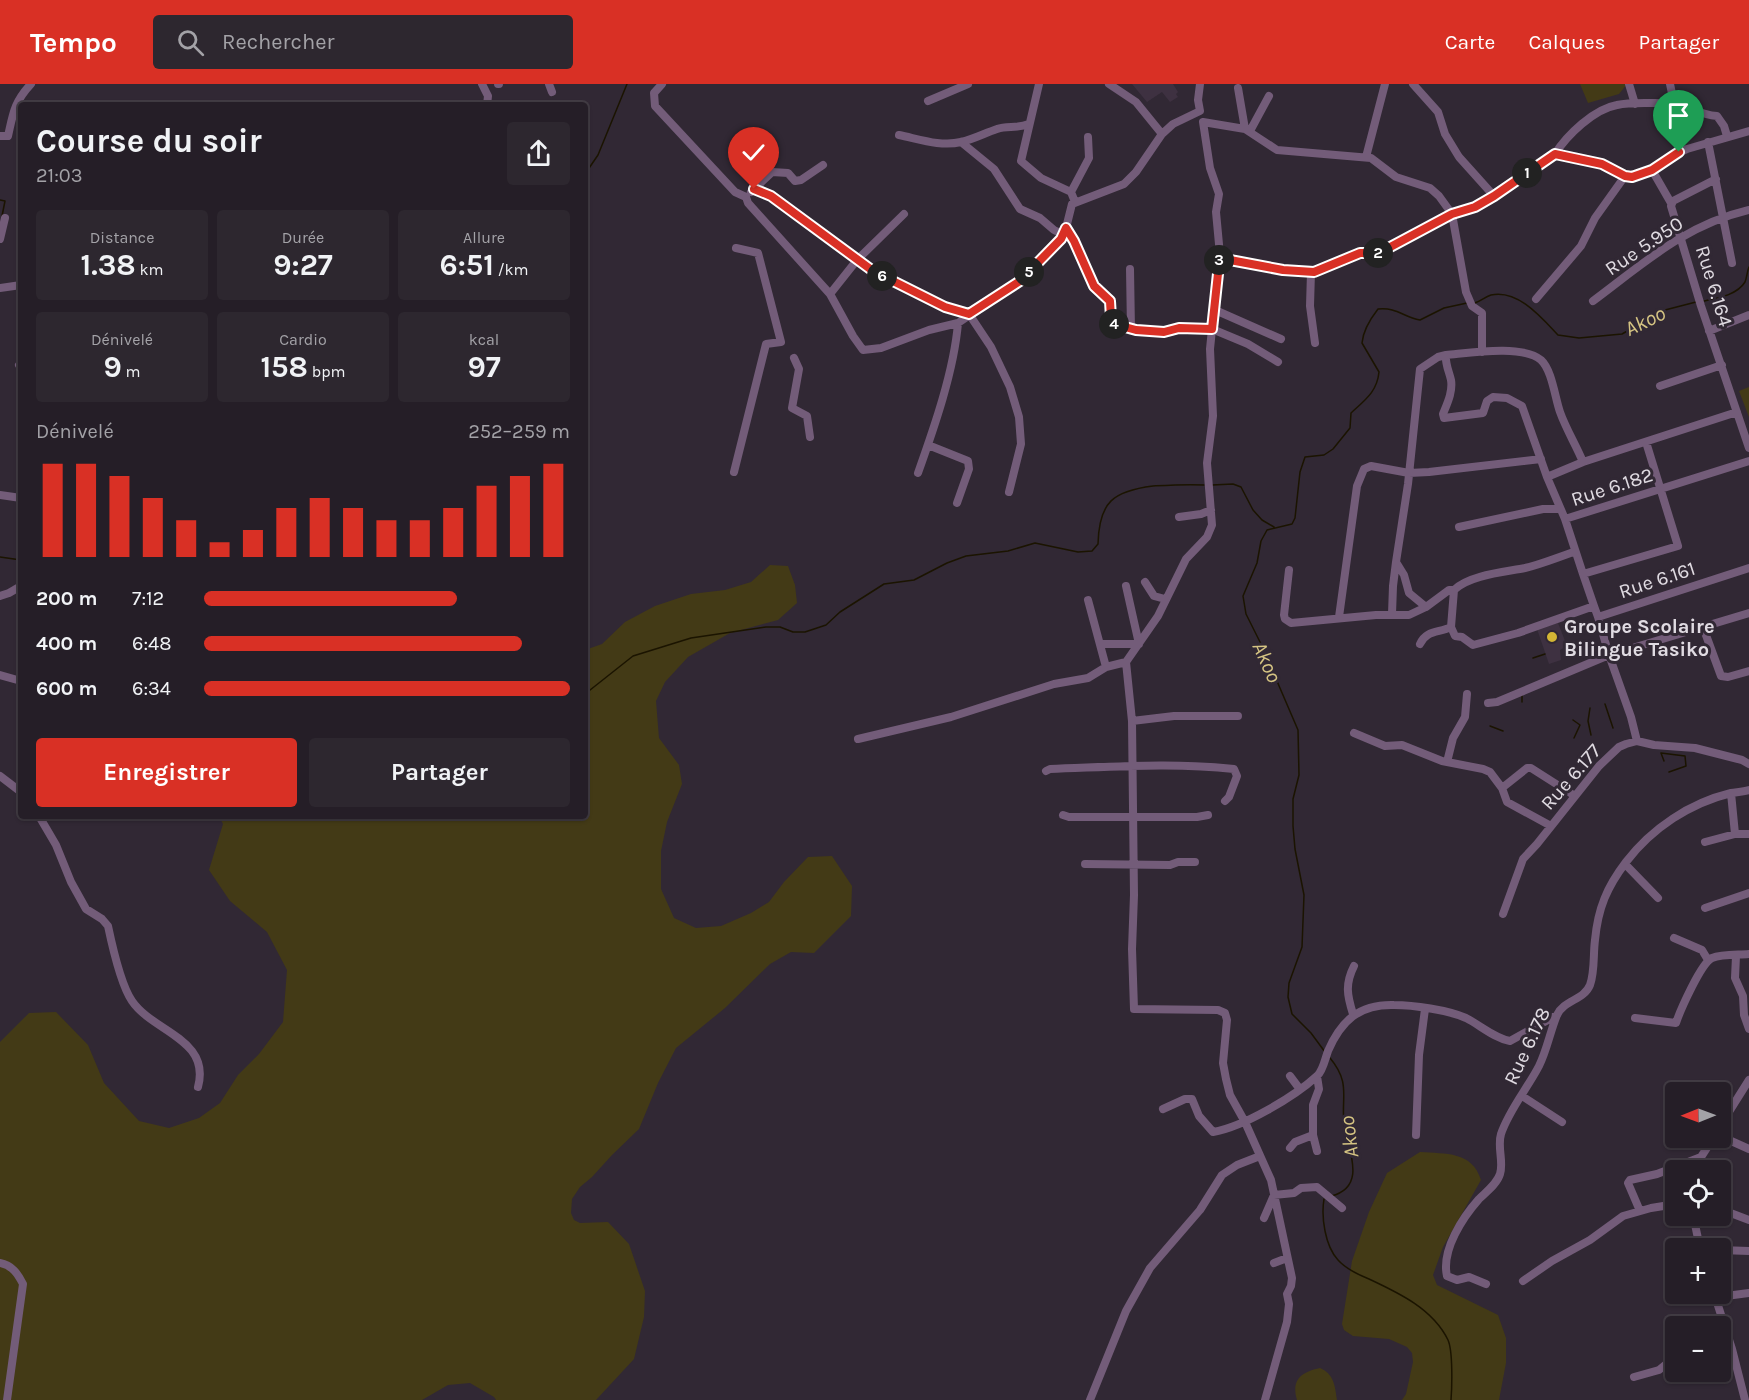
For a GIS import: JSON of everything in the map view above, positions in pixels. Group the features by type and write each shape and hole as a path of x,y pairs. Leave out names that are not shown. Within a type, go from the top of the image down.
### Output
{"street":[{"path":"0,136 8,136 12,114 21,94 31,84"},
{"path":"482,84 488,96 487,102"},
{"path":"662,84 654,93 655,106 711,168 743,196 830,294 863,350 881,348 929,330 958,323 1020,281 1065,232 1070,208 1075,202 1117,187 1130,178 1162,134 1173,124 1200,111 1198,100 1200,84"},
{"path":"928,101 968,84"},
{"path":"1039,84 1021,159 1022,164 1041,178 1071,192 1075,202"},
{"path":"1109,84 1136,102 1162,134"},
{"path":"1366,157 1385,84"},
{"path":"1413,84 1438,112 1445,134 1459,157 1494,196"},
{"path":"1629,84 1635,104"},
{"path":"1670,84 1674,103"},
{"path":"1238,88 1248,130"},
{"path":"1248,130 1269,96"},
{"path":"1220,255 1230,260 1283,270 1311,272 1320,271 1360,253 1379,253 1452,214 1475,207 1494,196 1555,154 1563,140 1598,113 1614,105 1674,103 1700,114 1718,116 1727,136"},
{"path":"858,739 951,717 1054,684 1088,678 1106,667 1126,662 1158,616 1164,599 1186,559 1207,537 1212,525 1207,463 1213,416 1210,349 1220,255 1216,212 1219,194 1209,161 1203,122 1248,130 1278,150 1366,157 1396,177 1430,188 1452,214 1466,292 1472,306 1482,313 1482,352"},
{"path":"899,135 946,143 961,142 998,128 1018,128 1029,124"},
{"path":"1555,154 1602,164 1625,176 1632,177 1652,170 1679,152 1749,131"},
{"path":"1071,192 1089,158 1088,137"},
{"path":"961,142 994,169 1020,209 1040,218 1054,230 1065,232 1074,241 1094,286 1110,301 1112,322 1116,326 1131,330 1164,332 1179,328 1212,329 1248,344 1278,362"},
{"path":"1708,142 1732,263"},
{"path":"743,196 772,172 788,172 795,181 801,180 823,165"},
{"name":"Rue 6.164","path":"1652,170 1671,203 1701,306 1749,448"},
{"path":"1536,299 1581,246 1595,218 1625,176"},
{"path":"1671,203 1716,179"},
{"path":"754,189 771,196 857,260 909,290 945,307 969,314 991,347 1010,387 1019,417 1021,444 1009,492"},
{"name":"Rue 5.950","path":"1593,301 1652,255 1681,236 1723,218 1749,210"},
{"path":"830,294 857,260 904,214"},
{"path":"0,239 5,218"},
{"path":"734,472 766,345 780,342 758,253 736,248"},
{"path":"1130,269 1131,330"},
{"path":"1311,272 1310,306 1315,343"},
{"path":"0,288 18,285"},
{"path":"1215,310 1281,339"},
{"path":"1709,331 1749,315"},
{"path":"918,473 956,344 958,323"},
{"path":"1392,614 1396,562 1409,473 1420,369 1437,357 1482,352 1509,351 1542,361 1551,380 1560,413 1582,462"},
{"path":"1446,355 1445,363 1451,384 1450,398 1443,414 1444,418 1483,413 1487,401 1492,397 1499,396 1515,401 1525,411 1547,477"},
{"path":"794,358 799,369 792,408 807,416 810,436"},
{"path":"1660,386 1722,365"},
{"name":"Rue 6.182","path":"1737,412 1582,462 1547,477 1565,519 1749,461"},
{"path":"1583,574 1678,546 1646,442"},
{"path":"928,445 968,461 969,468 957,503"},
{"path":"1339,617 1356,495 1364,469 1371,466 1409,473 1541,459"},
{"path":"0,495 18,498"},
{"path":"1459,527 1543,509 1560,509"},
{"path":"1179,517 1201,514 1210,510"},
{"path":"1565,519 1574,552 1594,606"},
{"path":"1288,570 1284,615 1287,622 1296,623 1339,617 1409,615 1426,607 1449,590 1454,590 1466,583 1574,552"},
{"path":"1396,562 1404,575 1409,593 1426,607"},
{"name":"Rue 6.161","path":"1451,627 1455,636 1462,637 1473,645 1518,633 1594,606 1598,617 1749,568"},
{"path":"1145,582 1154,596 1164,599"},
{"path":"1126,586 1139,644"},
{"path":"0,596 18,588"},
{"path":"1420,644 1425,635 1451,627 1454,590"},
{"path":"1088,600 1106,667"},
{"path":"1488,703 1497,702 1609,655 1749,613"},
{"path":"1598,617 1609,655 1632,717 1637,741 1654,745 1695,748 1742,760 1749,764"},
{"path":"1703,627 1721,676 1728,677 1749,671"},
{"path":"1100,644 1139,644"},
{"path":"1126,662 1132,721 1134,1009 1218,1010 1225,1013 1227,1020 1223,1063 1230,1095 1271,1180 1292,1278 1287,1294 1287,1322 1266,1400"},
{"path":"0,675 18,680"},
{"path":"1447,762 1453,738 1465,717 1467,694"},
{"path":"1132,721 1174,716 1238,716"},
{"path":"1354,733 1384,746 1402,745 1418,753 1447,762 1490,772 1502,788 1507,802 1551,826"},
{"name":"Rue 6.177","path":"1503,914 1525,856 1599,766 1619,747 1637,741"},
{"path":"1046,771 1132,766 1234,769 1237,776 1229,797 1225,801"},
{"path":"1502,788 1527,768 1531,768 1575,796"},
{"path":"0,776 18,790"},
{"name":"Rue 6.178","path":"1486,1284 1469,1277 1457,1280 1447,1276 1446,1269 1451,1247 1460,1226 1500,1174 1499,1150 1502,1133 1547,1048 1557,1015 1564,1006 1585,993 1591,983 1594,941 1600,908 1608,888 1624,864 1655,831 1702,803 1731,793 1749,790"},
{"path":"1731,793 1735,834"},
{"path":"1063,815 1069,817 1197,817 1208,815"},
{"path":"41,819 56,845 71,882 86,909 102,919 108,926 132,1001 190,1047 198,1059 200,1078 198,1087"},
{"path":"1705,842 1735,834 1749,834"},
{"path":"1085,864 1170,865 1178,862 1195,862"},
{"path":"1624,864 1658,898"},
{"path":"1706,908 1749,893"},
{"path":"1674,938 1702,950 1708,960"},
{"path":"1635,1018 1676,1023 1691,988 1708,960 1716,957 1749,954"},
{"path":"1736,956 1735,978 1743,996 1744,1015 1749,1029"},
{"path":"1353,1014 1347,994 1350,974 1354,966"},
{"path":"1163,1109 1185,1099 1192,1099 1199,1116 1213,1132 1245,1122 1317,1076 1333,1040 1353,1014 1383,1005 1425,1009 1460,1016 1510,1041 1557,1015"},
{"path":"1416,1135 1419,1055 1425,1009"},
{"path":"1290,1076 1299,1088"},
{"path":"1317,1076 1319,1089 1313,1105 1313,1135 1317,1151"},
{"path":"1731,1109 1749,1080"},
{"path":"1522,1096 1562,1122"},
{"path":"1290,1148 1295,1142 1313,1135"},
{"path":"1731,1141 1749,1149"},
{"path":"1700,1160 1707,1148"},
{"path":"1090,1400 1126,1311 1150,1268 1200,1210 1222,1175 1237,1165 1260,1156"},
{"path":"1640,1211 1628,1183 1630,1180 1657,1174 1701,1157"},
{"path":"1274,1195 1294,1193 1301,1188 1317,1187 1342,1208"},
{"path":"1264,1218 1274,1195"},
{"path":"1523,1281 1552,1261 1590,1240 1623,1216 1665,1206"},
{"path":"1731,1213 1749,1220"},
{"path":"1731,1250 1749,1251"},
{"path":"1274,1263 1287,1258"},
{"path":"0,1263 6,1264 18,1274 23,1284 8,1400"},
{"path":"1731,1295 1749,1293"},
{"path":"1731,1347 1745,1400"},
{"path":"1634,1377 1659,1370 1665,1365"}],"shaded area":[{"path":"1132,84 1173,84 1178,97 1170,102 1162,92 1147,102"},
{"path":"1580,84 1627,84 1619,94 1588,103"},
{"path":"1749,387 1749,417 1739,391"},
{"path":"770,565 788,566 795,585 797,603 778,620 730,633 688,657 665,682 656,701 659,738 679,765 682,784 667,822 661,851 661,889 674,918 696,928 721,926 769,902 808,857 832,856 852,886 851,916 814,953 791,952 770,964 725,1008 676,1048 658,1083 639,1129 580,1187 572,1199 571,1213 574,1220 580,1223 608,1222 629,1244 645,1291 644,1317 634,1359 596,1400 496,1400 470,1383 448,1385 422,1400 0,1400 0,1042 29,1013 56,1012 88,1045 104,1083 139,1121 169,1128 199,1118 220,1103 238,1075 259,1054 283,1022 287,970 267,932 230,901 209,870 223,824 220,819 588,819 588,649 602,644 625,622 655,606 691,594 725,590 751,582"},
{"name":"Groupe Scolaire Bilingue Tasiko","path":"1558,623 1567,646 1560,650 1561,660 1549,664 1537,629"},
{"path":"1420,1152 1448,1154 1465,1159 1477,1171 1481,1180 1443,1247 1433,1275 1437,1285 1498,1315 1506,1338 1506,1363 1499,1400 1402,1400 1406,1394 1413,1362 1412,1353 1407,1347 1389,1339 1353,1336 1344,1330 1342,1324 1352,1261 1369,1212 1387,1173"},
{"path":"1320,1368 1331,1377 1337,1400 1297,1400 1295,1387 1299,1378"}],"waterway":[{"path":"588,170 598,155 627,84"},
{"path":"0,200 5,201 2,216"},
{"name":"Akoo","path":"1704,301 1737,290 1745,282 1749,267"},
{"name":"Akoo","path":"1474,303 1491,295 1511,296 1529,306 1558,335 1579,338 1622,334 1665,310 1696,302"},
{"name":"Akoo","path":"1325,1052 1311,1033 1292,1014 1288,997 1289,983 1302,947 1304,895 1293,826 1293,799 1299,775 1298,730 1246,614 1243,596 1257,563 1261,541 1267,530 1292,524 1295,518 1300,472 1305,457 1324,455 1333,449 1350,428 1351,413 1376,385 1379,372 1362,343 1368,325 1378,309 1390,309 1420,320 1444,308 1467,303"},
{"path":"1212,485 1233,484 1241,487 1253,510 1262,520 1274,527"},
{"path":"588,692 633,656 691,638 766,627 805,632 826,625 840,612 884,584 914,580 966,556 1008,551 1035,543 1078,552 1092,551 1098,544 1101,518 1105,509 1118,495 1153,486 1204,485"},
{"path":"0,557 18,560"},
{"path":"1533,658 1545,654"},
{"path":"1522,694 1522,702"},
{"path":"1605,704 1613,728"},
{"path":"1590,708 1588,721 1591,735"},
{"path":"1573,720 1580,725 1574,738"},
{"path":"1490,726 1503,731"},
{"path":"1664,761 1661,753 1685,756 1686,766 1669,772"},
{"name":"Akoo","path":"1330,1058 1337,1067 1343,1083 1344,1124 1353,1166 1349,1184 1342,1191 1331,1196"},
{"name":"Akoo","path":"1324,1199 1325,1231 1330,1247 1338,1260 1353,1271 1414,1303 1434,1319 1442,1329 1451,1352 1451,1400"}],"place":[{"name":"Groupe Scolaire Bilingue Tasiko","path":"1552,637"}],"route":[{"path":"754,189 771,196 873,271 945,307 969,314 1020,281 1061,239 1066,228 1092,283 1110,301 1110,313 1114,324 1136,330 1164,332 1179,328 1212,329 1220,255 1230,260 1283,270 1320,271 1360,253 1379,253 1452,214 1475,207 1555,154 1559,153 1602,164 1625,176 1632,177 1652,170 1679,152"}]}
